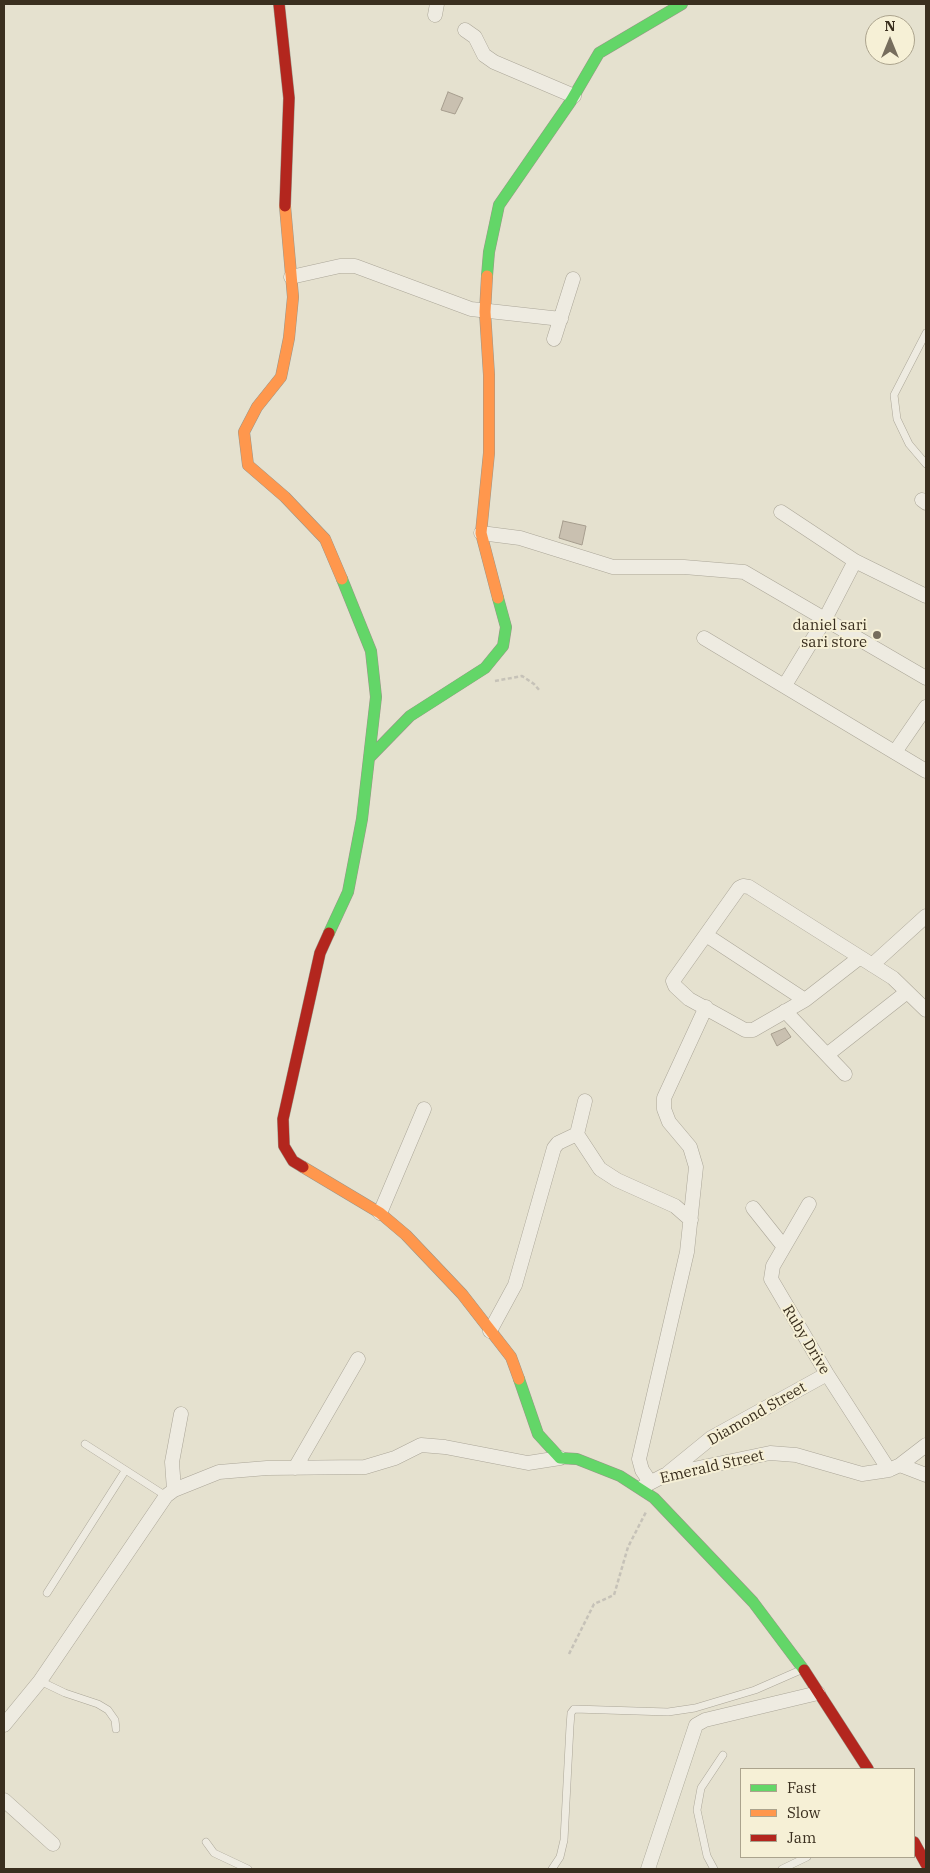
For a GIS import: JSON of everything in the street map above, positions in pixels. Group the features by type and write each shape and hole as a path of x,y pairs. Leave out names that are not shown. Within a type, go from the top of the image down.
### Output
{"street":[{"path":"279,4 289,98 284,198 293,297 289,338 282,377 257,407 244,432 248,465 285,497 325,540 371,651 376,697 362,819 348,892 320,953 283,1118 284,1146 293,1161 380,1212 406,1235 456,1287 511,1357 538,1434 560,1458"},
{"path":"369,758 410,716 485,668 503,646 506,627 481,533 489,452 489,375 485,312 489,252 499,205 574,96 599,53 682,4"},
{"path":"465,30 475,37 484,55 494,62 574,96"},
{"path":"291,277 340,266 355,266 471,309 560,319"},
{"path":"554,339 573,279"},
{"path":"781,512 855,561 926,596"},
{"path":"481,533 520,538 613,567 684,567 744,572 926,678"},
{"path":"785,685 825,619 855,561"},
{"path":"704,638 926,771"},
{"path":"895,752 926,707"},
{"path":"859,958 805,1000 754,1030 745,1030 689,999 675,986 673,981 739,888 743,886 749,887 893,978 926,1010"},
{"path":"872,965 926,916"},
{"path":"706,935 805,1000"},
{"path":"828,1054 907,992"},
{"path":"706,1007 664,1098 664,1109 669,1122 694,1155 696,1167 686,1252 639,1459 645,1486 654,1498 754,1602 803,1669 867,1768"},
{"path":"786,1011 845,1074"},
{"path":"585,1100 577,1134 600,1169 617,1180 675,1206 691,1220"},
{"path":"380,1212 424,1109"},
{"path":"490,1331 515,1285 554,1148 558,1143 577,1134"},
{"name":"Ruby Drive","path":"809,1204 773,1266 771,1279 827,1374 894,1467"},
{"path":"753,1208 784,1247"},
{"path":"295,1468 358,1359"},
{"name":"Diamond Street","path":"666,1475 711,1438 827,1374"},
{"path":"4,1725 40,1681 170,1493 172,1462 181,1414"},
{"path":"170,1493 219,1472 267,1468 364,1467 395,1458 421,1445 445,1447 528,1463 560,1458 577,1459 645,1486"},
{"name":"Emerald Street","path":"645,1486 666,1475 770,1453 796,1455 862,1474 894,1467 926,1445"},
{"path":"894,1467 926,1475"},
{"path":"648,1869 696,1726 705,1720 818,1693"},
{"path":"4,1800 53,1844"},
{"path":"915,1844 926,1864"}],"lane":[{"path":"926,333 894,395 897,419 908,444 926,464"},
{"path":"85,1444 125,1471 170,1493"},
{"path":"47,1593 125,1471"},
{"path":"552,1869 560,1856 564,1840 570,1720 574,1709 668,1712 695,1708 755,1690 803,1669"},
{"path":"40,1681 65,1693 98,1704 108,1710 115,1720 116,1729"},
{"path":"714,1869 707,1856 698,1810 701,1788 723,1755"},
{"path":"206,1842 214,1853 248,1869"},
{"path":"782,1869 805,1858"}],"path":[{"path":"486,683 522,676 534,684 540,691"},
{"path":"569,1654 594,1604 614,1595 628,1547 654,1498"}],"building":[{"path":"448,92 463,98 455,114 441,110"},
{"path":"563,521 586,526 582,545 559,538"},
{"path":"785,1028 791,1037 777,1046 771,1034"}],"traffic: fast":[{"path":"487,276 489,252 499,205 571,101 599,53 682,4"},
{"path":"329,933 348,892 362,819 376,697 371,651 342,579"},
{"path":"369,758 410,716 485,668 503,646 506,627 498,598"},
{"path":"519,1379 538,1434 560,1458 577,1459 620,1476 654,1498 753,1602 804,1670"}],"traffic: slow":[{"path":"285,206 293,297 289,338 281,377 257,407 244,432 248,465 285,497 325,539 342,579"},
{"path":"487,276 485,312 489,375 489,453 481,533 498,598"},
{"path":"303,1167 380,1213 406,1235 462,1294 511,1357 519,1379"}],"traffic: jam":[{"path":"279,4 289,98 285,206"},
{"path":"303,1167 293,1161 284,1146 283,1119 320,953 329,933"},
{"path":"804,1670 867,1768"},
{"path":"915,1844 926,1864"}],"place":[{"name":"daniel sari sari store","path":"877,635"}]}
